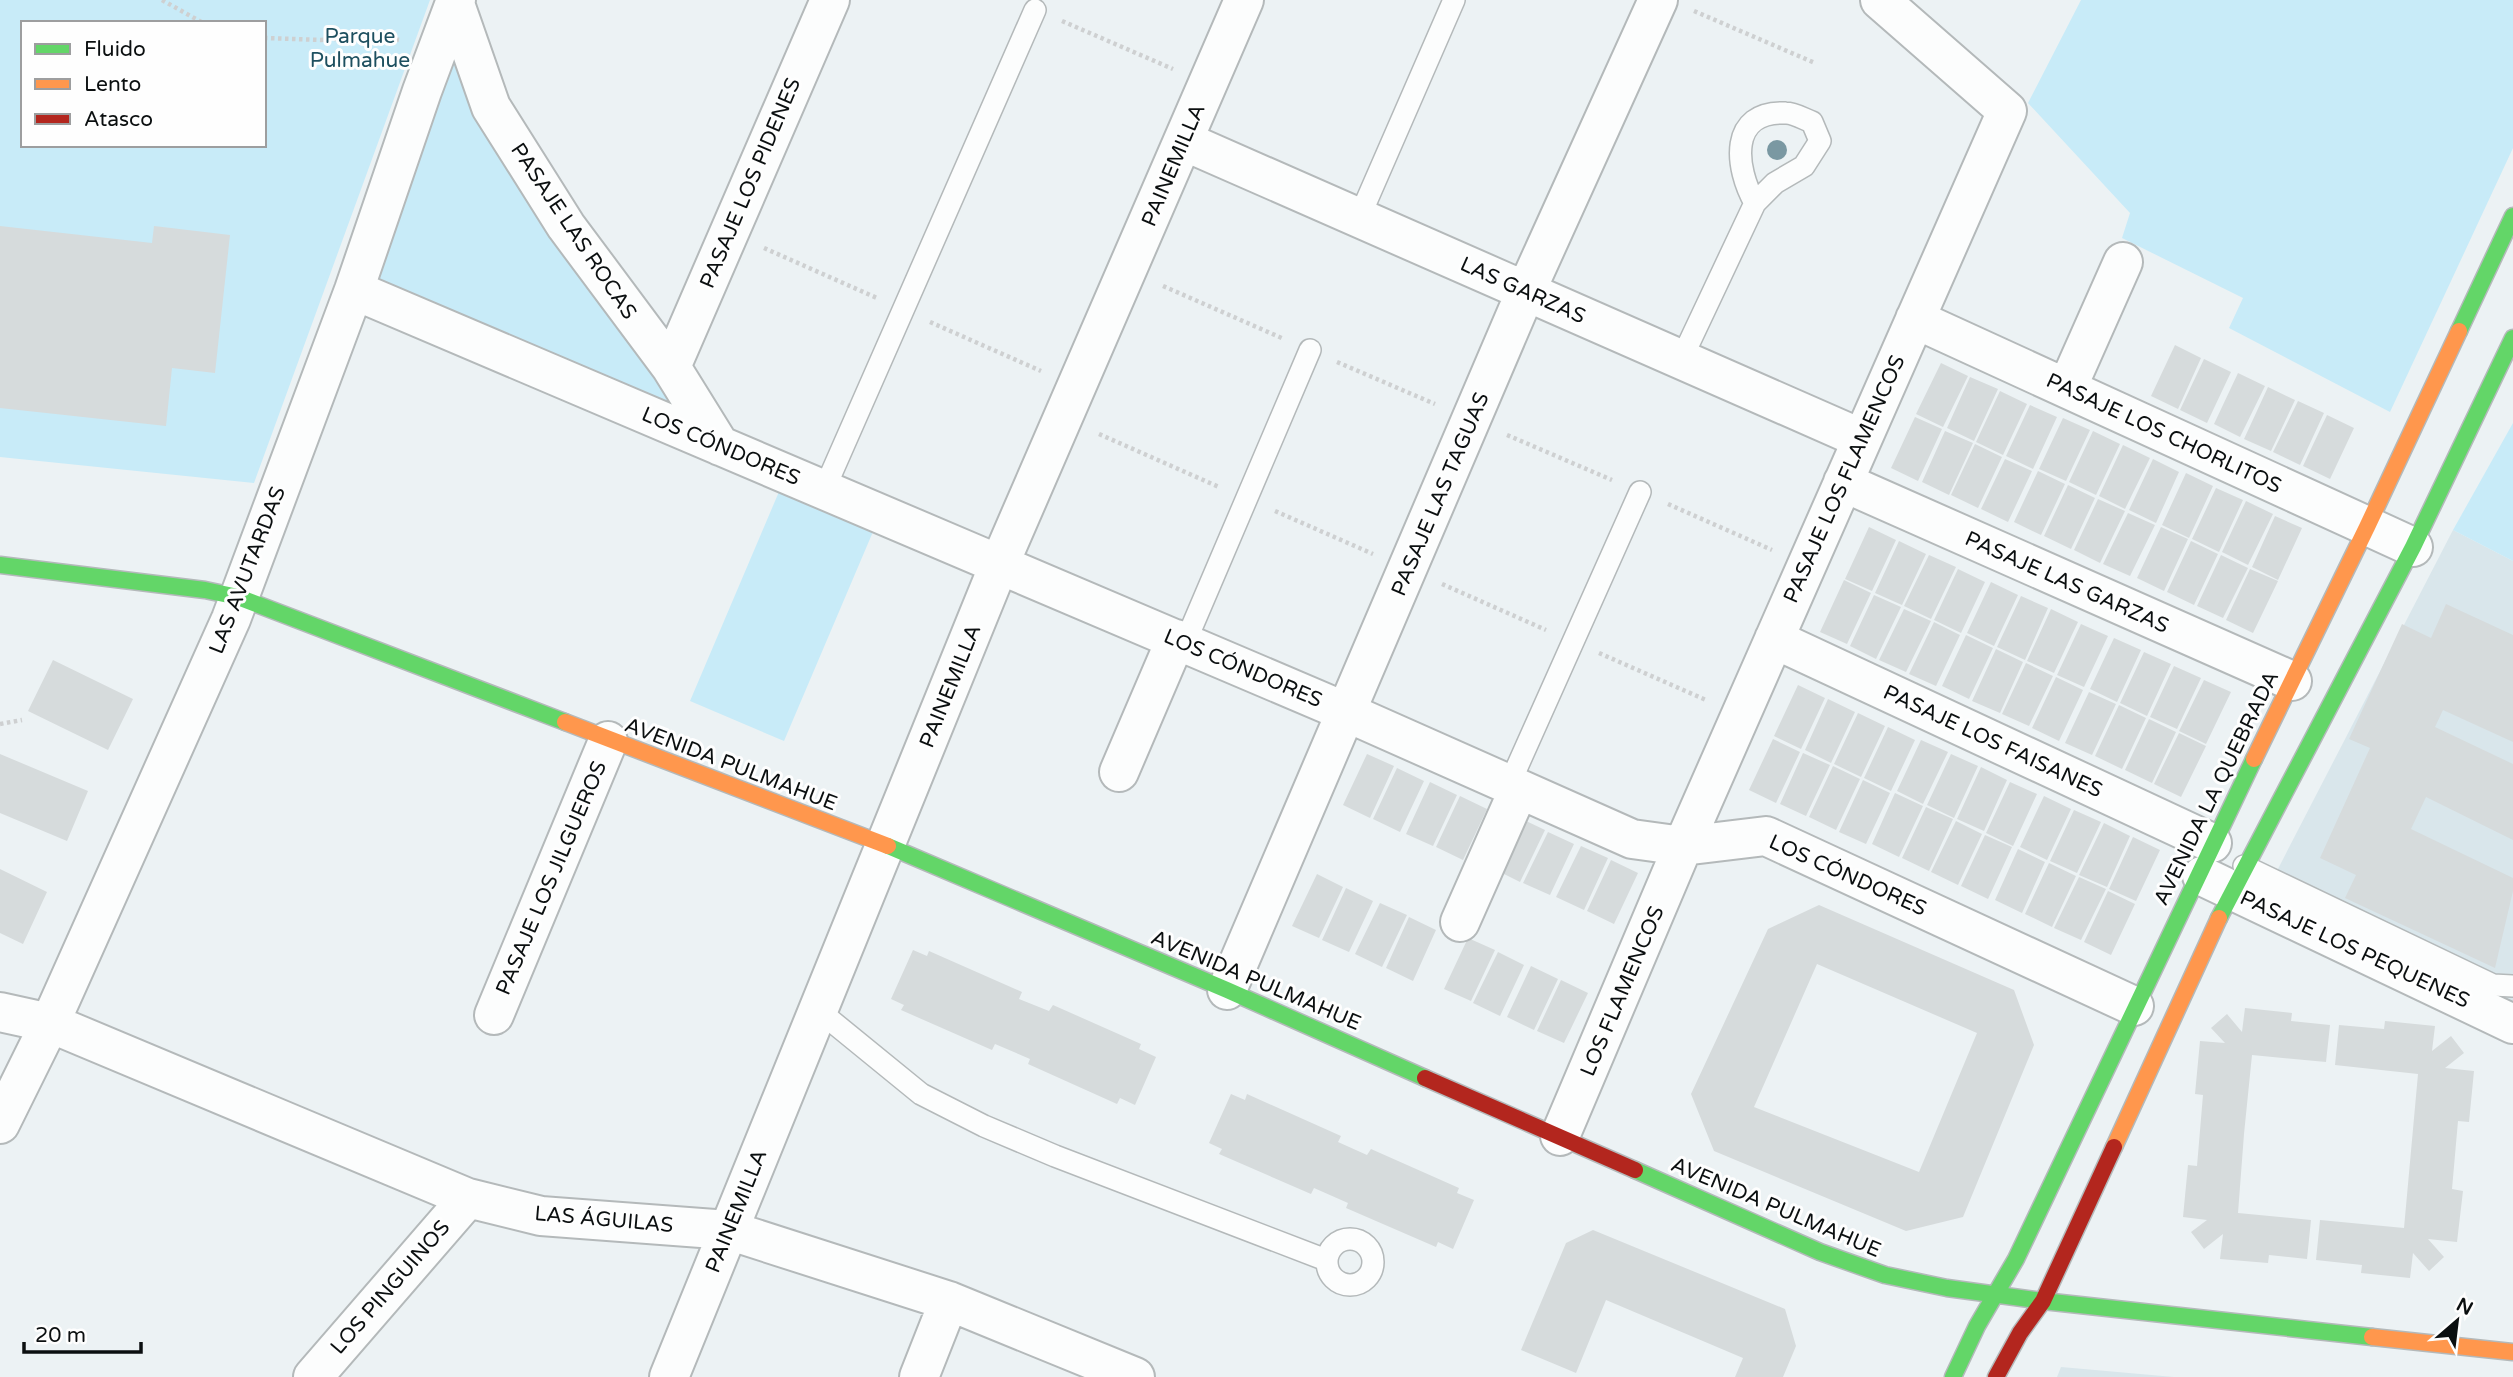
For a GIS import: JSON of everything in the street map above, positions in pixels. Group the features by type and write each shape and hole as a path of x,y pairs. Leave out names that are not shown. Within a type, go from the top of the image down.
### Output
{"street":[{"name":"PASAJE LOS PIDENES","path":"671,367 830,0"},
{"name":"PAINEMILLA","path":"669,1377 999,565 1244,0"},
{"name":"PASAJE LOS FLAMENCOS","path":"1683,846 2007,111 1880,0"},
{"name":"PASAJE LAS ROCAS","path":"456,2 491,107 566,226 671,367 720,446"},
{"name":"LAS AVUTARDAS","path":"0,1124 50,1023 231,618 354,290 422,91 456,2"},
{"name":"PASAJE LAS TAGUAS","path":"1227,990 1526,291 1675,5"},
{"name":"LAS GARZAS","path":"1184,141 1862,439"},
{"name":"AVENIDA LA QUEBRADA","path":"1953,1377 1995,1295 2017,1259 2204,858 2367,527 2513,216"},
{"path":"2067,388 2123,262"},
{"name":"LOS CÓNDORES","path":"354,290 1346,712 1632,839 1683,846 1766,836 2134,1006"},
{"name":"PASAJE LOS CHORLITOS","path":"1915,319 2413,547"},
{"path":"1996,1377 2020,1333 2043,1301 2238,879 2413,547 2513,338"},
{"name":"PASAJE LAS GARZAS","path":"1843,482 2292,681"},
{"name":"AVENIDA PULMAHUE","path":"0,565 205,590 238,597 885,845 1227,990 1820,1252 1885,1275 1947,1288 2043,1301 2513,1352"},
{"name":"PASAJE LOS FAISANES","path":"1774,639 2204,858"},
{"path":"1119,772 1180,641"},
{"name":"PASAJE LOS JILGUEROS","path":"494,1015 608,741"},
{"path":"1460,922 1514,787"},
{"name":"LOS FLAMENCOS","path":"1560,1136 1683,846"},
{"name":"PASAJE LOS PEQUENES","path":"2204,858 2238,879 2513,1024"},
{"name":"LAS ÁGUILAS","path":"0,1012 50,1023 468,1198 541,1216 728,1230 949,1301 1135,1377"},
{"name":"LOS PINGUINOS","path":"313,1377 468,1198"},
{"path":"919,1377 949,1301"},
{"path":"647,1377 685,1338"}],"lane":[{"path":"1359,218 1454,0"},
{"path":"824,490 1035,10"},
{"path":"1681,360 1755,203 1775,183 1804,166 1820,141 1812,122 1787,113 1760,116 1744,132 1739,157 1745,185 1755,203"},
{"path":"1180,641 1310,350"},
{"path":"1514,787 1640,492"},
{"path":"2238,879 2493,985 2513,986"},
{"path":"818,1010 921,1094 984,1126 1055,1156 1326,1259"}],"path":[{"path":"162,0 199,21"},
{"path":"1675,5 1815,63"},
{"path":"1035,10 1208,84"},
{"path":"266,38 321,40 380,36 406,42"},
{"path":"0,724 22,720"}],"shaded area":[{"path":"2453,530 2513,561 2513,1008 2265,894"},
{"path":"2061,1367 2174,1377 2057,1377"}],"green space":[{"name":"Parque Pulmahue","path":"0,0 430,0 254,483 0,457"},
{"path":"2081,0 2513,0 2513,148 2390,412 2229,328 2243,298 2122,238 2130,213 2028,103"},
{"path":"455,55 686,416 376,287"},
{"path":"2513,423 2513,561 2453,530"},
{"path":"781,487 875,527 784,741 690,701"}],"building":[{"path":"0,226 152,243 154,226 230,235 215,373 172,368 166,426 0,408"},
{"path":"2175,345 2201,358 2178,409 2151,396"},
{"path":"2204,359 2231,372 2207,423 2180,410"},
{"path":"1941,363 1968,376 1943,427 1916,414"},
{"path":"2238,373 2265,386 2240,437 2214,424"},
{"path":"1970,377 1998,389 1974,441 1947,428"},
{"path":"2268,387 2295,400 2271,451 2244,439"},
{"path":"2000,391 2027,404 2003,455 1976,442"},
{"path":"2298,401 2324,413 2300,465 2273,452"},
{"path":"2030,405 2057,417 2033,469 2006,456"},
{"path":"2327,415 2354,428 2330,479 2303,466"},
{"path":"1915,417 1942,429 1918,481 1891,468"},
{"path":"2063,418 2090,430 2066,481 2039,469"},
{"path":"1945,431 1973,443 1949,495 1922,482"},
{"path":"2093,431 2120,444 2096,495 2069,482"},
{"path":"1975,444 2002,457 1978,508 1951,495"},
{"path":"2123,445 2150,458 2125,509 2099,496"},
{"path":"2005,459 2032,471 2008,522 1981,509"},
{"path":"2153,459 2179,472 2156,523 2129,510"},
{"path":"2038,471 2065,484 2041,535 2014,522"},
{"path":"2186,473 2213,486 2189,538 2162,525"},
{"path":"2068,485 2095,498 2071,549 2044,536"},
{"path":"2216,488 2243,500 2219,552 2192,539"},
{"path":"2098,499 2125,511 2100,563 2074,550"},
{"path":"2246,501 2273,514 2248,565 2222,552"},
{"path":"2128,513 2155,525 2130,576 2103,564"},
{"path":"2275,516 2302,528 2278,580 2252,567"},
{"path":"1869,527 1896,540 1872,591 1845,579"},
{"path":"2161,527 2188,539 2164,591 2137,578"},
{"path":"1899,541 1926,554 1902,605 1875,593"},
{"path":"2191,541 2218,554 2194,605 2167,592"},
{"path":"1929,555 1956,567 1931,619 1904,606"},
{"path":"2221,555 2248,568 2223,618 2197,606"},
{"path":"1958,569 1985,582 1961,633 1934,620"},
{"path":"2250,569 2278,581 2253,633 2226,620"},
{"path":"1844,580 1871,593 1847,644 1820,632"},
{"path":"1991,582 2018,595 1994,646 1967,633"},
{"path":"1874,595 1901,607 1876,659 1850,646"},
{"path":"2021,596 2048,608 2025,660 1997,647"},
{"path":"2446,604 2513,635 2513,742 2443,710 2435,727 2513,764 2513,840 2426,797 2411,829 2513,878 2513,891 2495,968 2345,898 2356,875 2320,858 2370,748 2349,739 2402,624 2431,638"},
{"path":"1904,609 1931,621 1906,672 1879,660"},
{"path":"2051,609 2078,622 2054,673 2027,661"},
{"path":"1934,622 1960,635 1936,686 1909,674"},
{"path":"2081,624 2108,636 2084,687 2057,675"},
{"path":"1966,635 1993,648 1969,699 1942,686"},
{"path":"2114,638 2141,650 2117,702 2090,689"},
{"path":"1996,649 2023,662 2000,713 1972,701"},
{"path":"2144,652 2171,664 2147,716 2120,703"},
{"path":"53,660 133,699 108,750 28,711"},
{"path":"2026,663 2053,676 2029,726 2002,714"},
{"path":"2174,666 2201,678 2177,729 2150,717"},
{"path":"2056,677 2083,690 2059,741 2032,728"},
{"path":"2204,680 2231,692 2206,744 2179,731"},
{"path":"1798,685 1825,698 1801,749 1774,736"},
{"path":"2089,692 2116,704 2092,755 2065,743"},
{"path":"1828,699 1855,712 1831,763 1805,750"},
{"path":"2119,705 2146,718 2122,769 2095,756"},
{"path":"1858,713 1885,726 1861,777 1834,764"},
{"path":"2149,719 2176,732 2152,783 2125,770"},
{"path":"1888,727 1915,740 1891,791 1864,778"},
{"path":"2179,733 2206,746 2181,797 2154,784"},
{"path":"1773,739 1800,752 1776,803 1749,790"},
{"path":"1921,740 1948,752 1923,804 1897,791"},
{"path":"1803,753 1830,765 1806,816 1780,804"},
{"path":"0,754 88,791 67,841 0,813"},
{"path":"1367,754 1394,766 1370,818 1343,805"},
{"path":"1951,754 1978,766 1954,818 1927,805"},
{"path":"1833,766 1860,779 1836,830 1809,817"},
{"path":"1981,767 2007,780 1984,831 1957,819"},
{"path":"1397,768 1424,781 1400,832 1373,819"},
{"path":"1863,780 1890,793 1866,844 1839,832"},
{"path":"1430,782 1457,795 1433,846 1406,834"},
{"path":"2010,782 2037,794 2013,846 1986,833"},
{"path":"1895,793 1923,806 1899,857 1872,844"},
{"path":"1460,796 1487,809 1463,860 1436,847"},
{"path":"2044,796 2071,809 2047,860 2020,847"},
{"path":"1926,807 1953,819 1929,871 1902,858"},
{"path":"2074,810 2101,822 2077,873 2050,861"},
{"path":"1518,817 1545,830 1520,882 1494,869"},
{"path":"1956,821 1982,834 1958,885 1931,872"},
{"path":"2104,823 2130,836 2107,887 2079,875"},
{"path":"1548,832 1574,844 1550,895 1523,883"},
{"path":"1985,835 2012,847 1988,899 1961,886"},
{"path":"2133,837 2160,850 2136,901 2109,889"},
{"path":"1581,846 1608,858 1584,910 1556,897"},
{"path":"2018,849 2045,862 2022,913 1995,900"},
{"path":"1611,860 1638,873 1614,924 1587,911"},
{"path":"2049,863 2076,876 2052,927 2025,914"},
{"path":"0,869 47,892 23,944 0,933"},
{"path":"1317,874 1343,887 1319,938 1292,926"},
{"path":"2079,877 2106,889 2081,940 2054,928"},
{"path":"1346,888 1373,901 1349,952 1322,940"},
{"path":"2108,891 2135,904 2111,955 2084,942"},
{"path":"1380,903 1407,915 1382,967 1355,954"},
{"path":"1819,905 2014,990 2034,1045 1963,1217 1906,1231 1714,1151 1691,1094 1768,929","holes":["1817,964 1977,1033 1919,1172 1754,1107"]},
{"path":"1409,917 1436,930 1413,981 1386,968"},
{"path":"1468,938 1495,950 1471,1001 1444,989"},
{"path":"913,950 927,956 929,951 1022,992 1019,999 1049,1011 1053,1005 1141,1044 1139,1049 1156,1057 1135,1105 1120,1098 1117,1104 1028,1064 1030,1059 995,1044 992,1050 901,1010 904,1005 891,999"},
{"path":"1498,952 1524,965 1500,1016 1473,1003"},
{"path":"1531,966 1558,979 1534,1030 1507,1017"},
{"path":"1561,980 1588,993 1564,1043 1537,1031"},
{"path":"2245,1008 2292,1013 2291,1021 2330,1025 2326,1062 2252,1055 2244,1134 2238,1213 2311,1220 2307,1259 2269,1255 2268,1263 2220,1259 2223,1234 2204,1249 2191,1232 2207,1220 2183,1217 2188,1165 2197,1166 2203,1095 2195,1094 2200,1041 2225,1043 2211,1028 2227,1014 2242,1032"},
{"path":"2385,1021 2435,1026 2432,1051 2451,1036 2464,1053 2445,1068 2474,1071 2469,1122 2458,1121 2452,1189 2463,1191 2457,1242 2428,1239 2444,1257 2429,1271 2413,1253 2410,1278 2361,1273 2362,1265 2316,1260 2320,1220 2404,1228 2418,1074 2335,1065 2339,1025 2384,1029"},
{"path":"1231,1094 1245,1100 1247,1094 1341,1136 1338,1142 1367,1155 1371,1149 1459,1188 1457,1193 1474,1200 1453,1249 1438,1242 1436,1247 1346,1208 1348,1203 1314,1188 1311,1194 1219,1154 1222,1149 1209,1143"},
{"path":"1593,1230 1785,1309 1796,1346 1783,1377 1735,1377 1743,1358 1606,1300 1576,1373 1521,1350 1566,1243"}],"traffic: fast":[{"path":"2459,331 2513,216"},
{"path":"2219,918 2413,547 2513,338"},
{"path":"0,565 205,590 238,597 565,722"},
{"path":"1953,1377 1977,1326 2016,1259 2254,759"},
{"path":"888,846 1227,990 1425,1078"},
{"path":"1635,1170 1820,1252 1885,1275 1947,1288 2043,1301 2372,1337"}],"traffic: slow":[{"path":"2254,759 2459,331"},
{"path":"565,722 888,846"},
{"path":"2114,1147 2219,918"},
{"path":"2372,1337 2513,1352"}],"traffic: jam":[{"path":"1425,1078 1635,1170"},
{"path":"1996,1377 2020,1333 2043,1301 2114,1147"}]}
